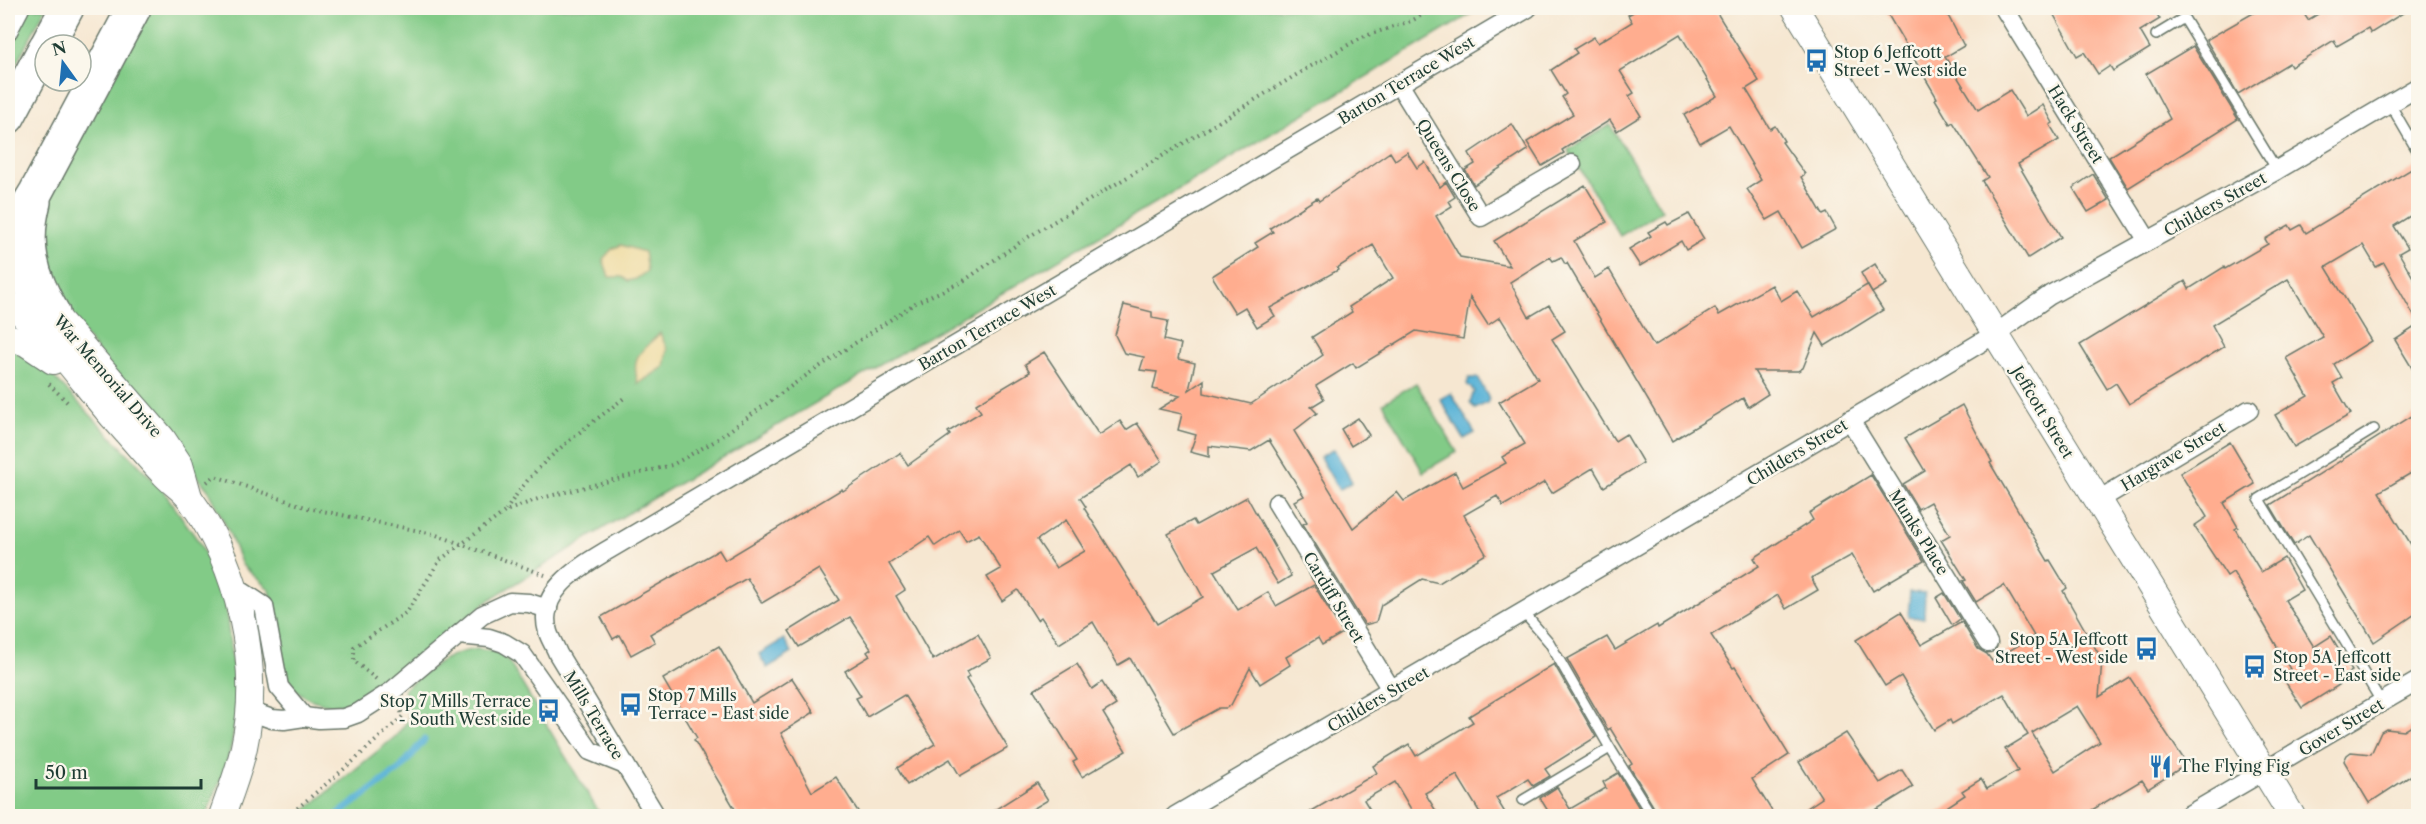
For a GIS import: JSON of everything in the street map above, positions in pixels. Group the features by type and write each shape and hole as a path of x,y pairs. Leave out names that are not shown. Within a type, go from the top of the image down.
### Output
{"highway":[{"path":"54,33 67,8"},
{"path":"8,238 36,192 134,8"},
{"path":"8,117 33,71"},
{"path":"36,192 30,217 28,249 39,290 53,313"}],"street":[{"path":"8,31 20,8"},
{"name":"Barton Terrace West","path":"548,609 553,596 573,571 1528,8"},
{"name":"Jeffcott Street","path":"1795,8 2292,816"},
{"name":"Hack Street","path":"2004,8 2148,241"},
{"name":"Queens Close","path":"1400,84 1481,217 1572,164"},
{"name":"Childers Street","path":"1175,816 1392,691 1995,334 2050,295 2277,170 2418,87"},
{"name":"War Memorial Drive","path":"8,268 53,313 162,438 195,491 219,547 242,615 248,646 249,711 244,746 222,816"},
{"name":"War Memorial Drive","path":"8,303 66,357 79,378 165,475 195,491"},
{"path":"8,337 26,343 79,378"},
{"name":"Hargrave Street","path":"2097,501 2249,410"},
{"name":"Munks Place","path":"1850,420 1988,643"},
{"name":"Cardiff Street","path":"1277,503 1392,691"},
{"path":"232,585 264,606 279,687 304,717"},
{"path":"249,711 272,719 284,720 304,717 332,719 358,713 392,691 482,615 510,602 529,603 548,609"},
{"name":"Mills Terrace","path":"548,609 546,620 548,633 558,654 656,816"},
{"path":"459,635 489,638 504,643 522,654 590,751 625,765"},
{"name":"Gover Street","path":"2187,816 2418,681"}],"lane":[{"path":"2156,35 2184,18 2277,170"},
{"path":"2390,104 2418,152"},
{"path":"2374,429 2259,499 2382,703"},
{"path":"1524,613 1549,642 1652,816"},
{"path":"1523,800 1610,748"}],"path":[{"path":"379,681 354,661 354,647 407,612 440,560 506,511 538,499 672,465 715,441 801,379 917,302 962,282 1025,239 1362,37 1411,21 1435,8"},
{"path":"506,511 516,493 542,463 624,398"},
{"path":"195,491 215,476 308,508 434,534 563,581"},
{"path":"288,816 403,716"}],"green space":[{"path":"28,8 46,8 8,79 8,46"},
{"path":"144,8 1481,8 1179,189 615,521 495,596 368,693 347,704 329,705 309,699 294,689 285,673 270,590 242,565 209,491 51,293 39,229 47,194"},
{"path":"1610,125 1662,210 1620,236 1568,150"},
{"path":"8,347 42,365 162,489 199,542 224,592 237,705 232,743 225,769 206,816 8,816"},
{"path":"1416,383 1457,452 1423,472 1383,403"},
{"path":"477,649 498,652 509,662 601,816 298,816 396,736 409,719 404,689 446,658"}],"sand":[{"path":"621,245 644,252 647,271 636,279 628,281 622,277 609,277 603,259 612,249"},
{"path":"660,333 667,349 664,367 638,384 636,360"}],"water":[{"path":"1469,378 1478,378 1489,399 1487,403 1475,409 1470,403 1474,391 1467,384"},
{"path":"1451,393 1475,433 1464,439 1440,399"},
{"path":"1334,449 1352,482 1339,490 1320,457"},
{"path":"1910,592 1925,593 1924,618 1908,617"},
{"path":"784,639 792,653 767,668 759,654"}],"building":[{"path":"1640,8 1714,8 1759,81 1746,89 1770,129 1775,126 1784,141 1782,142 1805,174 1801,177 1823,215 1827,213 1836,229 1802,248 1781,212 1767,220 1747,189 1761,180 1729,126 1700,143 1684,115 1717,96 1680,34 1620,71 1634,93 1629,96 1641,116 1617,131 1610,120 1562,150 1564,153 1542,166 1527,142 1573,114 1562,97 1566,94 1551,70 1577,53 1574,49 1594,37 1598,43 1632,22 1628,15"},
{"path":"1884,8 1944,8 1964,46 1945,57 1978,110 2010,90 2026,116 2043,105 2053,123 2050,125 2059,140 2018,164 2061,237 2028,258 1982,181 1988,177 1953,122 1950,124"},
{"path":"2050,8 2153,8 2160,19 2140,31 2150,48 2113,71 2110,66 2098,74 2084,52 2077,56"},
{"path":"2262,8 2300,8 2308,20 2328,8 2411,8 2371,33 2368,28 2337,46 2334,40 2291,67 2289,63 2238,94 2206,40"},
{"path":"2193,46 2238,119 2128,188 2109,157 2170,119 2146,74"},
{"path":"1512,124 1528,150 1474,185 1465,170 1475,164 1469,153"},
{"path":"1390,152 1395,160 1407,152 1417,168 1425,162 1440,187 1446,182 1455,197 1449,201 1452,206 1436,216 1460,257 1510,266 1494,241 1585,185 1607,222 1574,241 1595,278 1609,269 1654,346 1715,308 1719,315 1772,285 1781,301 1797,291 1814,317 1867,285 1883,310 1825,346 1817,333 1803,368 1798,371 1754,371 1768,394 1748,407 1743,398 1672,441 1567,263 1565,264 1561,257 1553,261 1550,257 1510,282 1529,317 1549,305 1565,331 1552,339 1615,441 1626,434 1643,463 1604,487 1593,468 1552,493 1545,482 1503,506 1497,496 1464,515 1486,554 1439,583 1422,579 1381,605 1376,622 1365,625 1303,524 1307,522 1294,501 1304,496 1269,440 1251,451 1209,446 1209,457 1190,452 1196,435 1178,430 1182,414 1159,409 1180,396 1153,389 1157,372 1140,370 1144,357 1124,353 1115,335 1124,305 1152,312 1152,318 1168,321 1164,340 1181,344 1178,359 1195,363 1189,390 1204,380 1204,393 1251,404 1323,355 1312,337 1352,312 1349,307 1393,278 1373,245 1337,268 1338,270 1270,308 1275,316 1257,327 1245,307 1235,313 1212,276 1258,247 1255,243 1273,232 1270,228 1317,198 1319,201","holes":["1470,297 1488,325 1500,317 1538,379 1499,402 1525,444 1502,457 1506,463 1463,487 1455,472 1404,501 1397,492 1353,528 1294,431 1317,413 1311,407 1324,399 1316,386 1353,363 1356,368 1416,331 1463,339"]},
{"path":"2418,165 2418,211 2394,226 2408,248 2399,253 2418,286 2418,323 2384,263 2376,267 2363,245 2326,267 2371,341 2334,364 2342,378 2333,383 2351,414 2294,447 2275,415 2308,396 2286,358 2323,337 2288,279 2212,325 2224,347 2129,404 2116,383 2107,389 2080,345 2185,281 2189,289 2224,267 2225,269 2268,244 2265,239 2289,225 2292,230 2301,225 2306,233"},
{"path":"2093,174 2109,200 2088,212 2073,188"},
{"path":"1689,214 1704,239 1686,250 1681,241 1640,266 1629,249 1651,236 1648,232 1666,222 1668,225"},
{"path":"1875,264 1887,284 1872,293 1861,273"},
{"path":"2418,325 2418,378 2395,340"},
{"path":"1044,352 1099,435 1120,421 1126,430 1137,423 1162,461 1138,477 1131,465 1080,498 1086,507 1084,508 1157,624 1203,597 1168,534 1193,520 1196,525 1247,497 1291,576 1278,584 1256,548 1214,571 1238,610 1268,592 1276,606 1314,585 1343,633 1322,645 1318,638 1286,657 1290,665 1260,684 1250,668 1231,705 1219,708 1174,733 1130,658 1118,665 1093,622 1059,644 1041,617 1037,620 1018,590 1002,601 987,577 1001,569 979,534 966,541 959,530 935,546 929,537 889,564 905,590 896,596 933,660 978,634 991,658 966,672 969,677 966,679 1008,748 960,776 950,759 907,785 897,768 935,744 904,695 867,717 856,698 861,696 845,671 870,656 867,652 871,649 850,617 799,647 789,631 839,600 819,569 762,603 747,578 650,634 655,642 631,655 620,635 613,639 601,617 719,550 725,560 842,489 843,491 900,453 908,465 950,435 948,432 981,412 976,404 1030,372 1025,364","holes":["1066,520 1085,551 1056,568 1037,540"]},
{"path":"1962,405 1992,462 1990,463 2048,561 2050,560 2067,588 2063,591 2102,660 2099,697 2130,678 2187,764 2148,789 2142,780 2082,816 1933,816 1965,795 1962,791 1981,779 1987,789 2018,771 2005,749 2028,735 2004,694 1952,724 1950,720 1934,730 1901,676 1885,686 1856,640 1901,612 1921,645 1962,622 1978,649 1987,654 1992,661 2034,636 2004,585 1976,602 1963,581 1966,580 1941,540 1950,535 1930,502 1918,509 1903,484 1925,471 1905,438","holes":["2077,706 2100,742 2055,771 2032,733"]},
{"path":"2418,412 2418,469 2379,492 2418,556 2418,612 2374,642 2309,535 2294,545 2270,505"},
{"path":"1358,418 1369,435 1351,446 1341,429"},
{"path":"2230,442 2255,484 2224,503 2238,527 2235,529 2261,572 2284,558 2302,590 2285,600 2314,647 2331,636 2352,671 2336,680 2339,685 2302,708 2281,675 2290,669 2261,619 2233,572 2227,576 2194,526 2207,517 2180,473"},
{"path":"1871,475 1924,561 1873,591 1852,555 1811,578 1818,590 1786,609 1778,595 1711,635 1733,668 1735,667 1789,755 1752,779 1775,816 1659,816 1629,766 1632,764 1610,728 1608,730 1567,659 1607,637 1615,650 1657,625 1658,628 1759,566 1754,558 1813,520 1809,513"},
{"path":"1944,593 1960,619 1952,625 1936,598"},
{"path":"719,646 752,703 792,678 814,712 781,733 812,792 836,777 861,816 739,816 694,740 697,738 663,679"},
{"path":"1077,664 1092,689 1102,682 1116,705 1103,713 1126,751 1082,777 1073,762 1077,760 1034,690"},
{"path":"1554,664 1596,737 1545,769 1550,776 1533,786 1528,779 1496,798 1507,816 1482,816 1457,775 1425,793 1439,816 1415,816 1395,782 1364,800 1374,816 1303,816 1377,773 1373,766 1409,744 1416,756 1473,722 1469,716"},
{"path":"2418,722 2418,771 2369,803 2344,761 2347,755 2351,752 2371,754 2381,732 2386,729 2404,731"},
{"path":"1846,733 1880,783 1902,770 1913,787 1866,816 1795,816 1822,798 1799,762"},
{"path":"1618,773 1644,816 1551,816 1540,798 1557,787 1570,809 1606,788 1603,782"},
{"path":"1037,783 1048,800 1021,816 985,816"}],"waterway":[{"path":"336,816 401,768 424,740"}],"place":[{"name":"Stop 6 Jeffcott Street - West side","path":"1816,61"},
{"name":"Stop 5A Jeffcott Street - West side","path":"2146,648"},
{"name":"Stop 5A Jeffcott Street - East side","path":"2255,666"},
{"name":"Stop 7 Mills Terrace - East side","path":"630,704"},
{"name":"Stop 7 Mills Terrace - South West side","path":"549,710"},
{"name":"The Flying Fig","path":"2161,766"}]}
